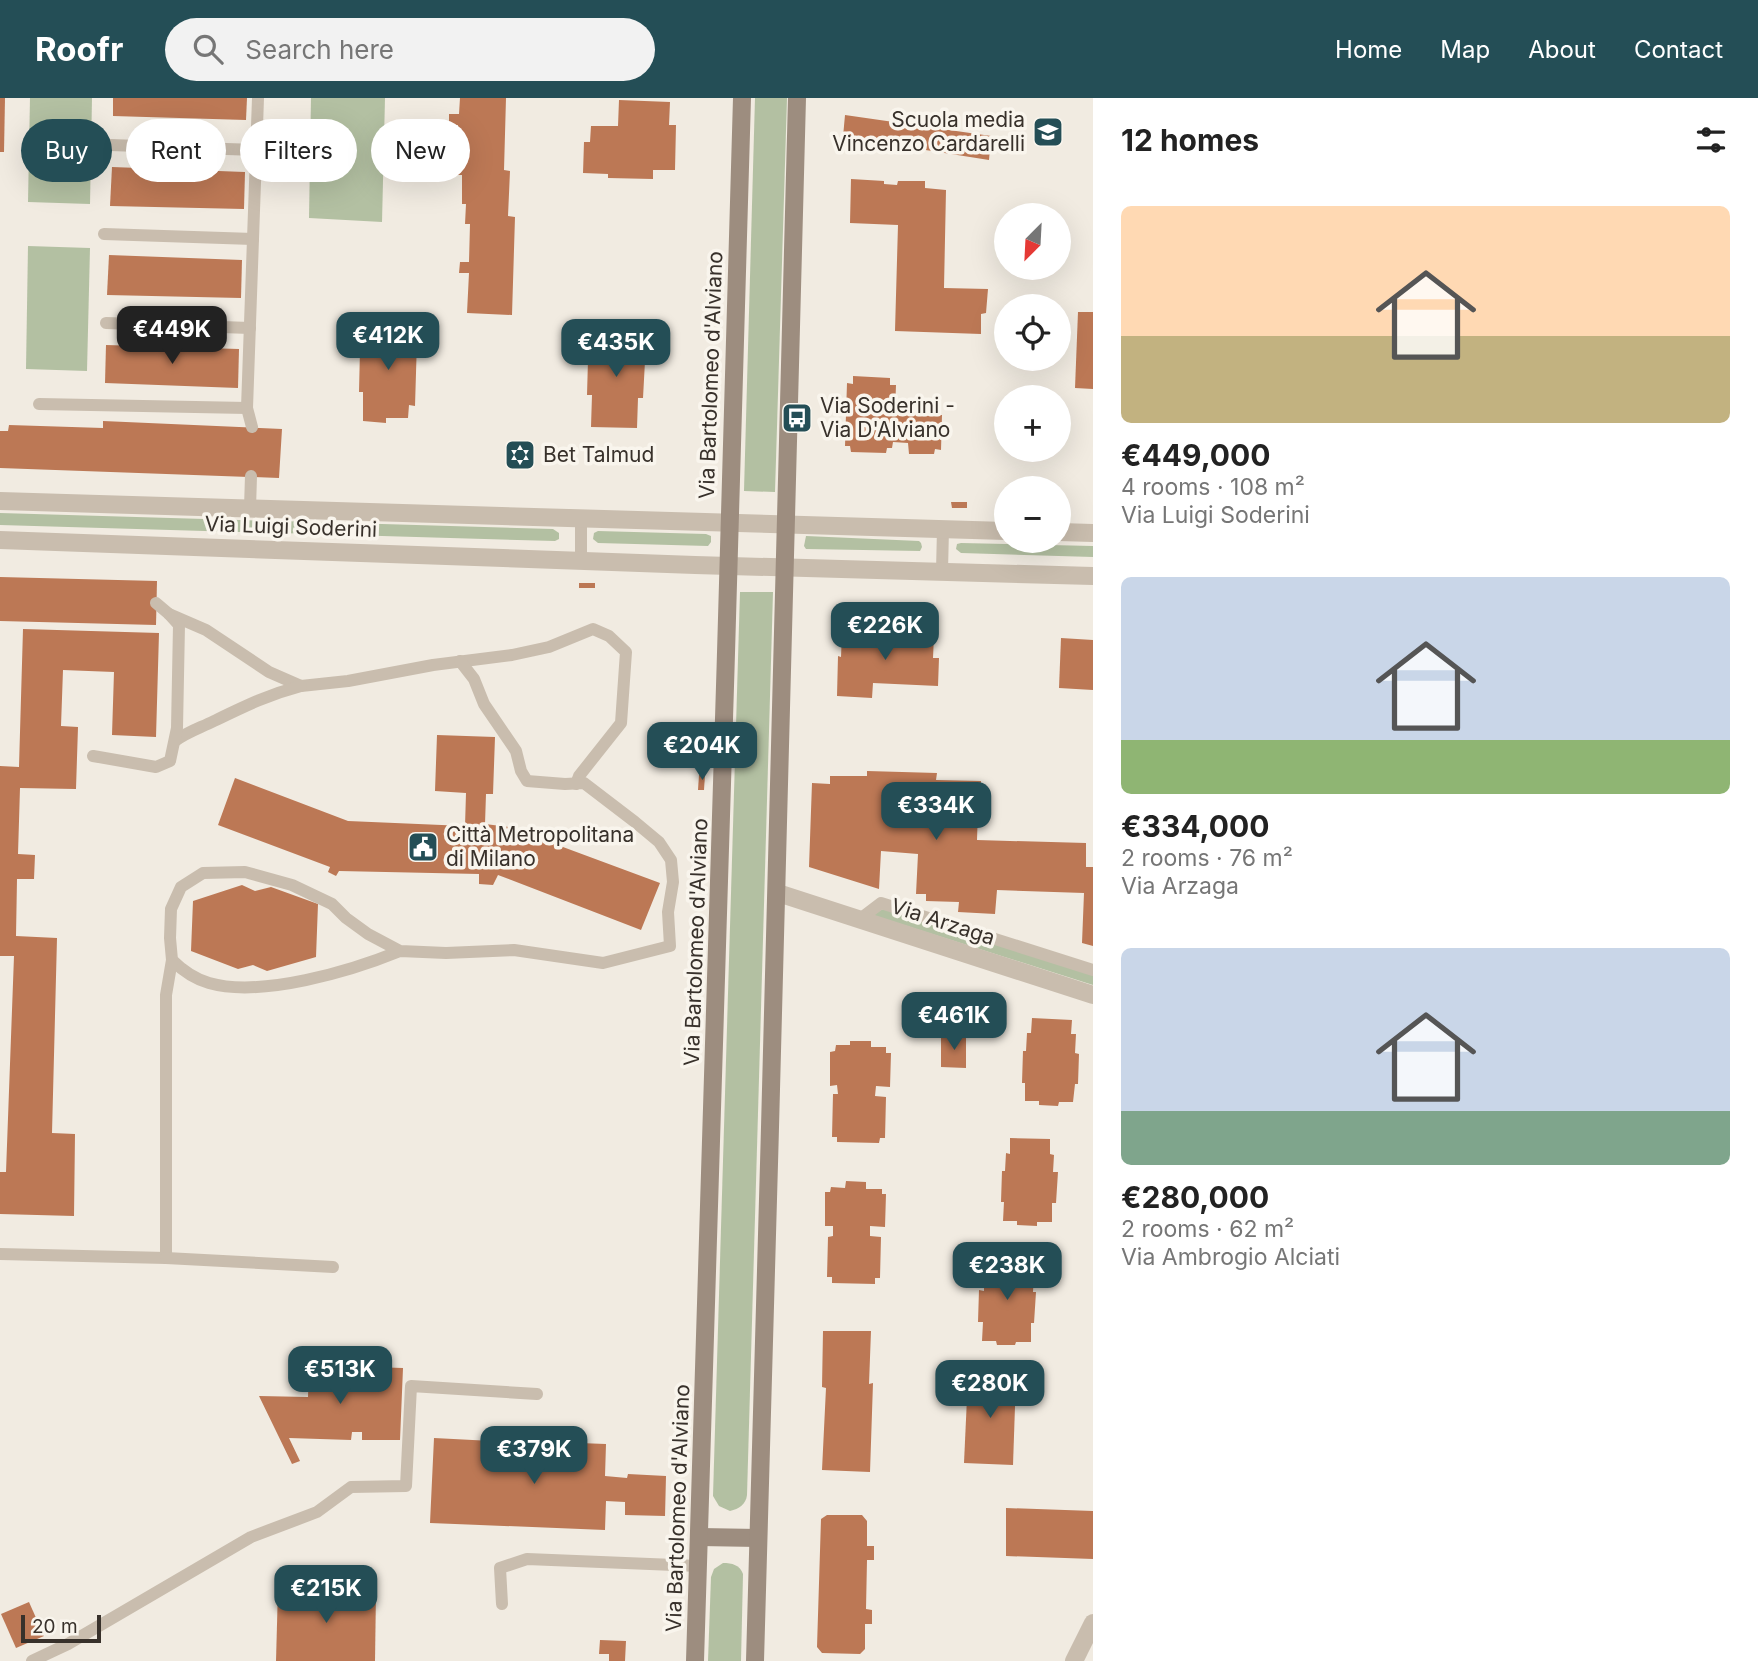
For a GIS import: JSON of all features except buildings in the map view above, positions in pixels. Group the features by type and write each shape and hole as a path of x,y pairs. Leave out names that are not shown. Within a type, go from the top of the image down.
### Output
{"main road":[{"name":"Via Bartolomeo d'Alviano","path":"695,1661 742,98"},
{"path":"755,1661 778,893 797,98"},
{"path":"700,1537 758,1538"}],"street":[{"name":"Via Luigi Soderini","path":"0,501 994,531"},
{"path":"1071,532 1093,533"},
{"name":"Via Luigi Soderini","path":"0,540 1093,576"},
{"name":"Via Arzaga","path":"778,893 1093,995"},
{"path":"1074,1661 1093,1623"}],"lane":[{"path":"257,119 258,98"},
{"path":"112,145 240,149"},
{"path":"253,427 247,408 255,182"},
{"path":"104,233 253,239"},
{"path":"106,323 250,328"},
{"path":"39,404 247,408"},
{"path":"250,508 251,476"},
{"path":"581,518 581,559"},
{"path":"942,571 943,529"},
{"path":"93,756 156,766 170,761 177,728 179,625 156,603"},
{"path":"169,614 206,630 270,672 301,686"},
{"path":"175,741 185,733 248,704 301,686 512,655 549,647 593,629 608,636 626,652 621,723 579,776 576,784"},
{"path":"172,960 183,970 208,983 235,987 277,986 377,960 400,951 446,953 514,950 603,963 675,948 668,912 673,882 671,860 659,842 584,783 527,781 521,771 516,751 484,704 474,679 460,661"},
{"path":"166,1258 166,995 172,960 171,909 181,887 203,873 245,872 292,885 332,904 368,934 400,951"},
{"path":"860,919 881,903 1093,970"},
{"path":"0,1254 166,1258 333,1267"},
{"path":"32,1661 68,1644 251,1537 317,1513 351,1487 406,1486 411,1386 537,1394"},
{"path":"502,1604 500,1568 527,1559 699,1566"}],"green space":[{"path":"30,98 92,98 92,119 30,119"},
{"path":"311,98 385,98 384,119 371,119 371,182 383,182 382,222 309,218 310,182 357,182 357,119 311,119"},
{"path":"755,98 787,98 775,492 744,491"},
{"path":"28,182 90,182 90,204 28,202"},
{"path":"28,246 90,248 87,371 26,369"},
{"path":"0,513 553,529 559,533 559,539 0,525"},
{"path":"594,533 706,534 711,536 711,542 708,546 598,543 593,539"},
{"path":"806,536 919,541 922,547 920,551 806,549"},
{"path":"957,544 994,544 994,553 1071,553 1071,546 1093,546 1093,557 961,553 956,549"},
{"path":"740,592 773,592 747,1495 742,1506 730,1511 719,1506 713,1496"},
{"path":"883,909 1093,973 1093,985 872,915"},
{"path":"723,1563 735,1565 743,1574 741,1661 708,1661 711,1577 714,1569"}],"place":[{"name":"Scuola media Vincenzo Cardarelli","path":"1048,132"},
{"name":"Via Soderini - Via D'Alviano","path":"797,418"},
{"name":"Bet Talmud","path":"520,455"},
{"name":"Città Metropolitana di Milano","path":"423,847"}]}
